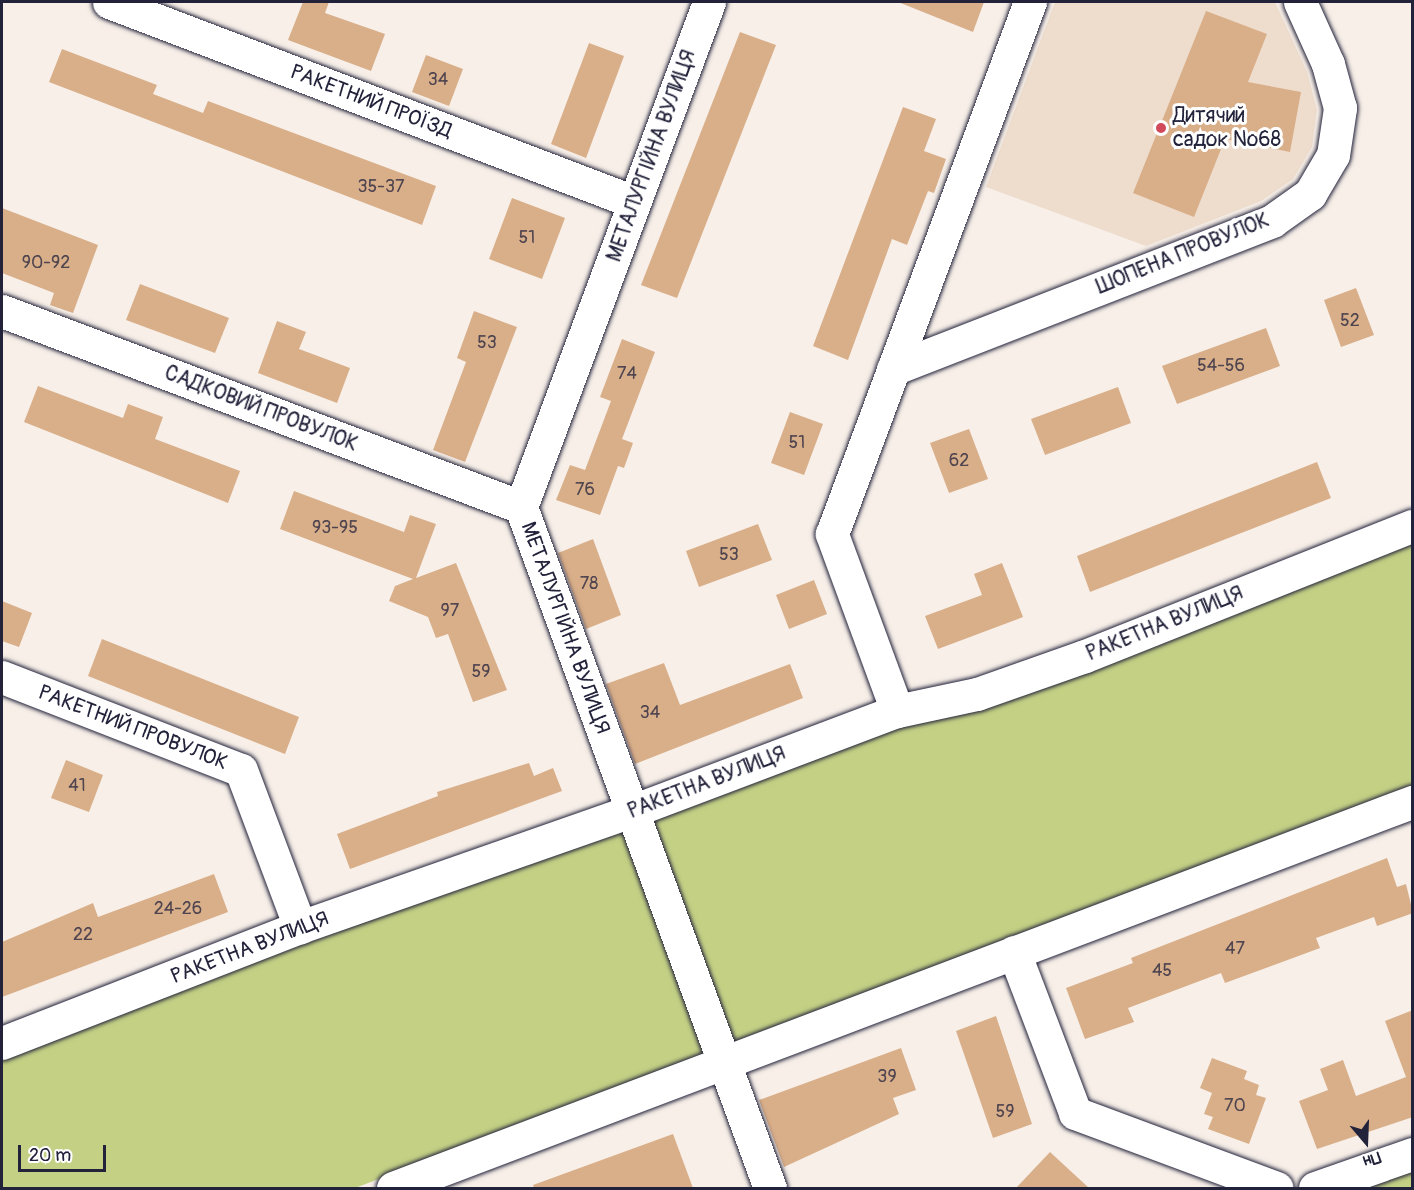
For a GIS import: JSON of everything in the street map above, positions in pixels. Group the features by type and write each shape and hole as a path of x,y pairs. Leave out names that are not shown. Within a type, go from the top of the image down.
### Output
{"street":[{"name":"РАКЕТНИЙ ПРОЇЗД","path":"109,2 634,202"},
{"name":"МЕТАЛУРГІЙНА ВУЛИЦЯ","path":"709,2 521,507 770,1188"},
{"path":"897,711 832,534 1030,2"},
{"name":"ШОПЕНА ПРОВУЛОК","path":"893,369 1272,221 1310,194 1333,154 1340,108 1328,64 1300,2"},
{"name":"САДКОВИЙ ПРОВУЛОК","path":"2,311 521,507"},
{"name":"РАКЕТНА ВУЛИЦЯ","path":"2,1043 300,927 632,811 897,711 977,694 1074,660 1413,526"},
{"name":"РАКЕТНИЙ ПРОВУЛОК","path":"2,677 241,770 300,927"},
{"path":"393,1188 1413,802"},
{"path":"1014,952 1075,1113 1277,1188"},
{"path":"1315,1188 1413,1154"}],"shaded area":[{"name":"Дитячий садок №68","path":"1055,2 1275,2 1307,72 1317,110 1312,147 1293,179 1261,201 1146,246 986,187"}],"green space":[{"path":"1412,538 1412,787 355,1188 2,1188 2,1053"},
{"path":"1412,1171 1412,1188 1362,1188"}],"building":[{"path":"303,2 329,2 325,13 385,34 371,71 288,40"},
{"path":"898,2 984,2 973,32"},
{"path":"1206,11 1267,34 1248,82 1301,92 1290,152 1225,139 1194,217 1133,193"},
{"path":"740,32 776,45 677,298 641,285"},
{"path":"589,43 624,56 586,158 551,144"},
{"path":"62,49 157,85 153,94 203,113 208,101 436,186 422,225 49,82"},
{"path":"426,55 463,69 449,106 412,92"},
{"path":"903,107 936,119 924,151 946,159 934,193 928,191 907,245 892,239 848,360 813,346"},
{"path":"512,198 565,218 542,279 489,259"},
{"path":"2,208 98,245 73,313 50,305 54,293 2,273"},
{"path":"140,284 229,318 215,353 126,320"},
{"path":"1356,288 1374,335 1341,347 1324,300"},
{"path":"474,311 517,327 465,462 433,450 466,362 457,358"},
{"path":"277,321 306,332 299,349 350,368 337,403 258,373"},
{"path":"1266,328 1280,366 1177,404 1162,366"},
{"path":"622,339 655,352 622,439 633,443 624,468 618,466 600,515 556,500 570,465 585,470 611,401 600,397"},
{"path":"38,386 123,418 128,404 163,417 155,439 240,471 228,503 24,422"},
{"path":"1118,387 1131,423 1045,455 1031,419"},
{"path":"790,412 823,424 804,475 771,463"},
{"path":"969,429 988,479 949,493 930,443"},
{"path":"1317,462 1331,498 1090,592 1077,556"},
{"path":"294,491 404,532 410,515 436,524 416,578 456,563 507,690 473,702 448,634 436,638 428,617 389,601 395,586 413,579 280,529"},
{"path":"758,524 772,560 699,587 686,551"},
{"path":"593,539 621,615 586,629 558,553"},
{"path":"1002,563 1023,617 938,649 925,616 982,595 974,574"},
{"path":"814,580 827,614 789,629 776,595"},
{"path":"2,601 32,613 19,647 2,641"},
{"path":"102,639 299,717 285,754 88,676"},
{"path":"664,663 680,705 790,664 803,698 635,764 606,684"},
{"path":"66,760 103,775 89,812 51,798"},
{"path":"529,763 534,776 553,768 562,791 350,869 337,834 438,796 437,792"},
{"path":"1387,858 1397,887 1406,884 1413,913 1377,926 1374,917 1316,938 1320,948 1225,983 1221,973 1128,1008 1134,1022 1085,1039 1066,988 1133,963 1131,958"},
{"path":"214,874 228,912 2,997 2,942 93,903 98,917"},
{"path":"1413,1010 1413,1117 1317,1149 1299,1101 1328,1090 1320,1069 1343,1060 1356,1096 1406,1077 1385,1021"},
{"path":"996,1016 1032,1124 993,1138 956,1031"},
{"path":"901,1048 916,1090 893,1098 899,1114 784,1167 759,1100"},
{"path":"1212,1058 1247,1071 1244,1079 1259,1085 1256,1095 1266,1098 1249,1144 1208,1129 1213,1117 1204,1114 1212,1093 1200,1088"},
{"path":"673,1134 693,1188 534,1188 533,1185"},
{"path":"1050,1152 1089,1188 1016,1188"}],"place":[{"name":"Дитячий садок №68","path":"1161,128"}]}
